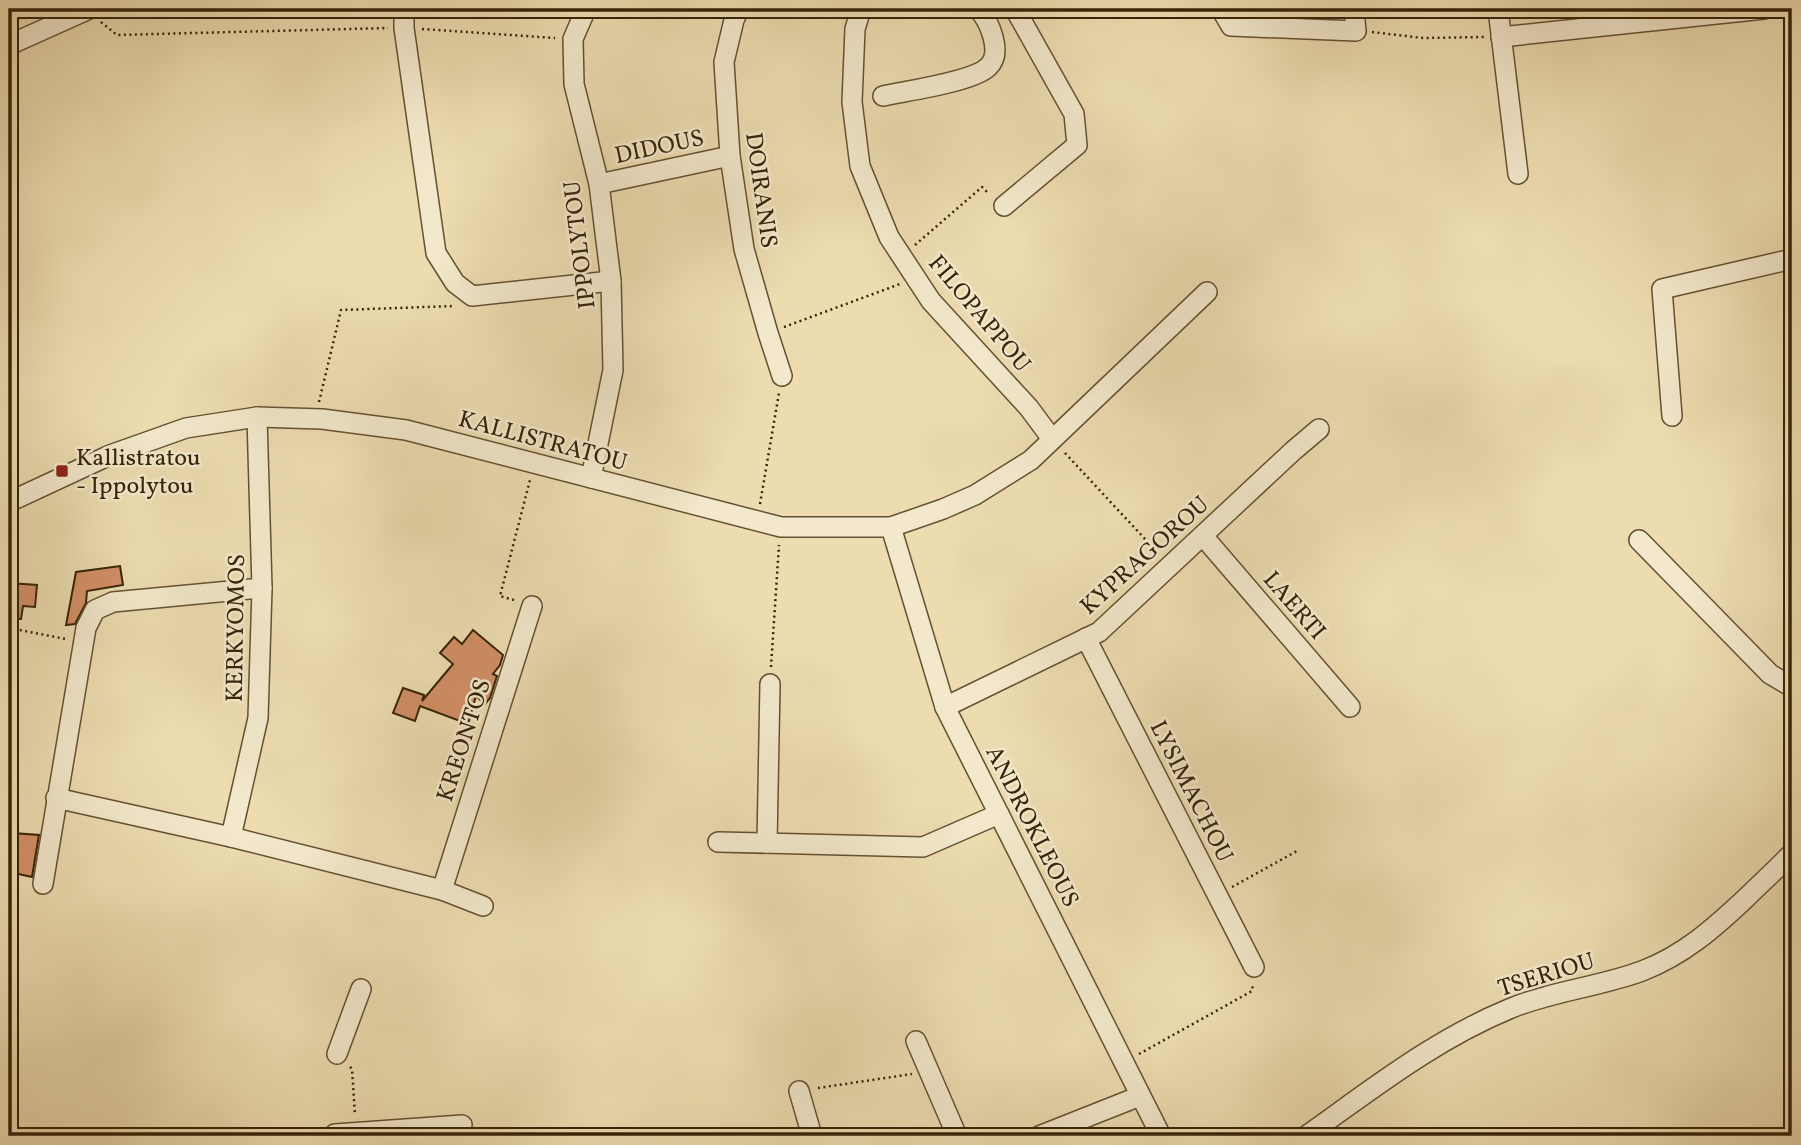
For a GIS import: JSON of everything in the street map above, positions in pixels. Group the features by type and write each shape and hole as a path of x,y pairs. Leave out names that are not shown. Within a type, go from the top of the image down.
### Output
{"street":[{"name":"IPPOLYTOU","path":"586,9 573,39 574,84 599,184 611,281 613,370 591,478"},
{"name":"FILOPAPPOU","path":"861,9 855,29 852,102 860,166 889,237 931,301 1029,408 1052,439"},
{"path":"883,96 960,80 978,74 990,66 997,51 989,24 978,9"},
{"path":"1004,206 1077,145 1074,114 1015,9"},
{"path":"1221,9 1231,26 1356,31 1354,9"},
{"path":"1498,9 1518,174"},
{"path":"1501,37 1763,9"},
{"path":"9,46 87,10"},
{"name":"DOIRANIS","path":"737,14 724,62 730,156 744,249 782,376"},
{"path":"404,18 436,253 455,283 472,296 611,281"},
{"name":"DIDOUS","path":"599,184 730,156"},
{"path":"1672,416 1662,289 1792,259"},
{"name":"KALLISTRATOU","path":"9,502 110,455 186,428 257,417 315,419 406,430 781,527 891,527 975,495 1031,460 1207,292"},
{"name":"KERKYOMOS","path":"231,837 258,718 262,588 257,417"},
{"name":"KYPRAGOROU","path":"945,707 1099,632 1319,429"},
{"name":"ANDROKLEOUS","path":"891,527 945,707 1161,1136"},
{"name":"LAERTI","path":"1203,536 1350,707"},
{"path":"1639,540 1770,674 1792,687"},
{"path":"43,884 83,642 94,611 113,602 262,588"},
{"name":"KREONTOS","path":"442,890 532,606"},
{"name":"LYSIMACHOU","path":"1086,638 1254,967"},
{"path":"766,843 770,684"},
{"path":"56,798 231,837 442,890 483,906"},
{"path":"718,842 923,847 999,814"},
{"name":"TSERIOU","path":"1306,1136 1436,1045 1470,1027 1539,998 1640,972 1669,960 1716,927 1792,853"},
{"path":"337,1054 361,989"},
{"path":"916,1041 957,1136"},
{"path":"799,1091 812,1136"},
{"path":"1039,1136 1140,1096"},
{"path":"334,1136 356,1132 462,1125"}],"path":[{"path":"676,9 737,14"},
{"path":"87,10 117,35 404,18 573,39"},
{"path":"1356,31 1423,38 1501,37"},
{"path":"902,256 982,187 1004,206"},
{"path":"768,333 916,278"},
{"path":"315,419 341,310 454,306 465,290"},
{"path":"757,521 782,376"},
{"path":"1052,439 1170,566"},
{"path":"532,606 500,596 534,464"},
{"path":"770,684 781,527"},
{"path":"9,628 83,642"},
{"path":"1217,895 1297,851"},
{"path":"1124,1062 1252,991 1254,967"},
{"path":"337,1054 352,1069 356,1132"},
{"path":"799,1091 929,1071"}],"building":[{"path":"120,566 123,585 87,591 86,603 75,624 66,625 76,572"},
{"path":"9,583 37,585 35,607 23,606 21,619 9,618"},
{"path":"473,630 503,655 493,674 497,676 490,698 485,704 476,696 468,724 420,706 415,721 393,713 403,688 424,695 422,701 453,664 440,653 454,637 462,644"},
{"path":"13,833 39,835 32,877 9,872 9,846"}],"place":[{"name":"Kallistratou - Ippolytou","path":"62,471"}]}
